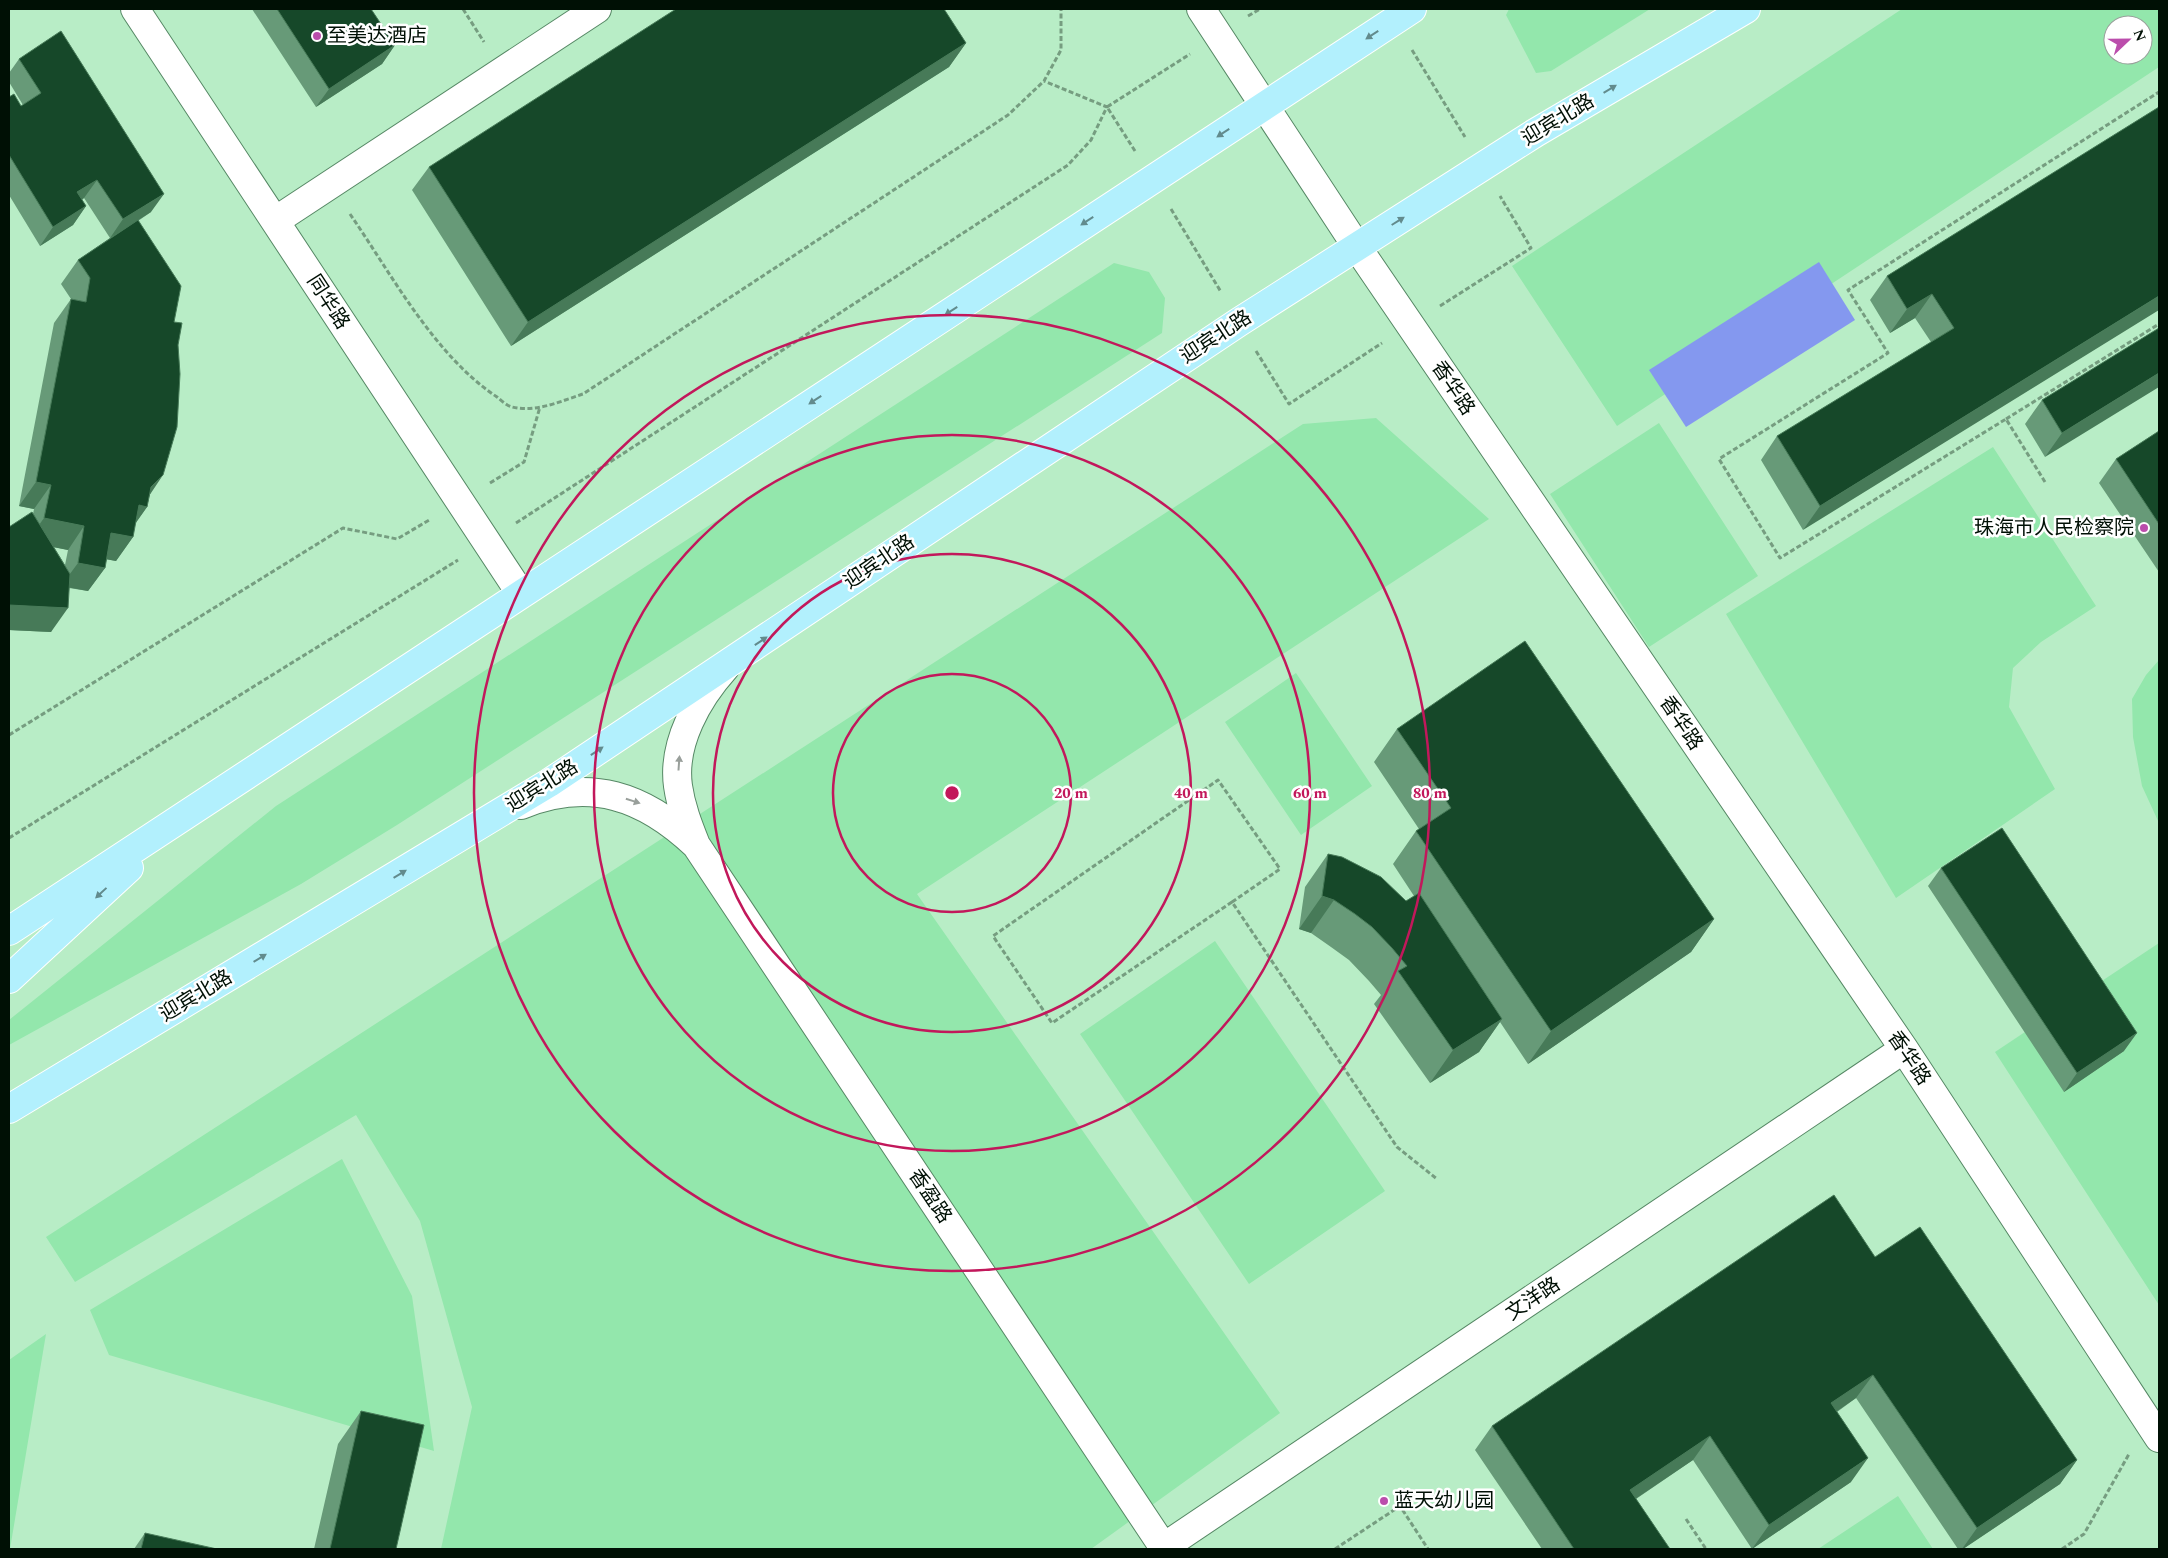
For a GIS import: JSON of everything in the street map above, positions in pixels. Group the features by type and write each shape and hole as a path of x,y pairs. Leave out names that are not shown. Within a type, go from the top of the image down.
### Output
{"main road":[{"path":"9,931 1412,9"},
{"name":"迎宾北路","path":"9,1109 557,778 1208,343 1535,133 1746,9"},
{"path":"9,979 189,813"},
{"path":"9,1125 233,974"}],"street":[{"name":"同华路","path":"135,9 521,594"},
{"path":"274,221 597,9"},
{"name":"香华路","path":"1201,9 1357,247 1904,1049 2155,1424"},
{"path":"696,845 684,814 678,784 680,752 701,699 731,661"},
{"path":"501,813 543,796 592,792 615,796 642,805 672,822 696,845"},
{"name":"香盈路","path":"696,845 1162,1549"},
{"name":"文洋路","path":"1162,1549 1904,1049"}],"path":[{"path":"330,184 426,324 454,360 483,388 512,407 540,407 583,394 1008,115 1044,81 1061,50 1061,9"},
{"path":"9,838 486,542 1068,165 1091,140 1107,107 1044,81"},
{"path":"2159,92 1848,290 1888,353 1719,459 1780,558 2159,324"},
{"path":"9,735 343,528 397,539 460,502 524,462 540,407"},
{"path":"2006,419 2045,482"},
{"path":"1218,780 1280,870 1232,902 1052,1023 993,936 1218,780"},
{"path":"1232,902 1397,1147 1437,1179"},
{"path":"2062,1549 2084,1534 2155,1424"},
{"path":"1336,1549 1400,1506 1428,1549"},
{"path":"1686,1519 1706,1549"}],"green space":[{"path":"1509,9 1650,9 1551,71 1536,73 1506,15"},
{"path":"1902,9 2159,9 2159,67 1617,426 1512,266"},
{"path":"1114,263 1149,272 1165,298 1162,333 397,825 301,884 9,1045 9,1020 276,806"},
{"path":"1376,418 1489,519 917,894 1280,1413 1091,1549 441,1549 472,1407 420,1221 356,1115 75,1282 46,1237 1303,424"},
{"path":"1659,423 1758,576 1649,647 1550,494"},
{"path":"1993,447 2096,606 2041,642 2013,668 2009,707 2055,789 1896,898 1726,614"},
{"path":"2159,660 2159,823 2142,786 2133,737 2132,699 2146,675"},
{"path":"1296,673 1372,786 1301,835 1225,722"},
{"path":"1215,941 1385,1191 1249,1284 1080,1034"},
{"path":"2159,943 2159,1305 1995,1052"},
{"path":"342,1159 412,1296 434,1451 109,1355 90,1310"},
{"path":"46,1334 10,1549 9,1549 9,1360"},
{"path":"1898,1496 1933,1549 1818,1549"}],"water":[{"path":"1819,262 1855,320 1686,427 1649,370"}],"building":[{"name":"至美达酒店","path":"277,9 371,9 395,45 329,89"},
{"path":"676,9 944,9 966,43 528,322 429,167"},
{"path":"61,31 164,194 123,219 97,180 77,192 86,206 53,227 9,155 9,97 14,94 21,106 41,93 19,59"},
{"path":"2159,107 2159,296 1820,506 1777,436 1954,328 1932,294 1907,309 1887,276"},
{"path":"138,220 181,286 174,322 182,323 178,345 180,374 177,427 163,475 151,487 147,507 139,505 133,537 111,533 105,568 78,563 84,526 44,518 51,485 36,482 71,299 86,302 90,278 78,260"},
{"path":"2159,328 2159,373 2062,433 2042,400"},
{"path":"2159,431 2159,524 2116,459"},
{"path":"32,512 70,574 68,608 9,605 9,527"},
{"path":"1525,641 1714,919 1551,1031 1416,831 1451,808 1397,729"},
{"path":"2002,828 2137,1033 2077,1073 1941,868"},
{"path":"1328,854 1342,857 1381,877 1406,901 1419,893 1502,1019 1453,1050 1398,971 1407,966 1392,948 1372,927 1355,914 1334,900 1322,896"},
{"path":"1834,1195 1875,1257 1920,1227 2077,1460 1977,1528 1873,1375 1831,1403 1868,1458 1769,1525 1710,1436 1630,1490 1670,1549 1574,1549 1492,1426"},
{"path":"361,1411 424,1425 396,1549 330,1549"},
{"path":"145,1533 217,1549 141,1549"}],"place":[{"name":"至美达酒店","path":"317,36"},
{"name":"珠海市人民检察院","path":"2144,528"},
{"name":"蓝天幼儿园","path":"1384,1501"}]}
